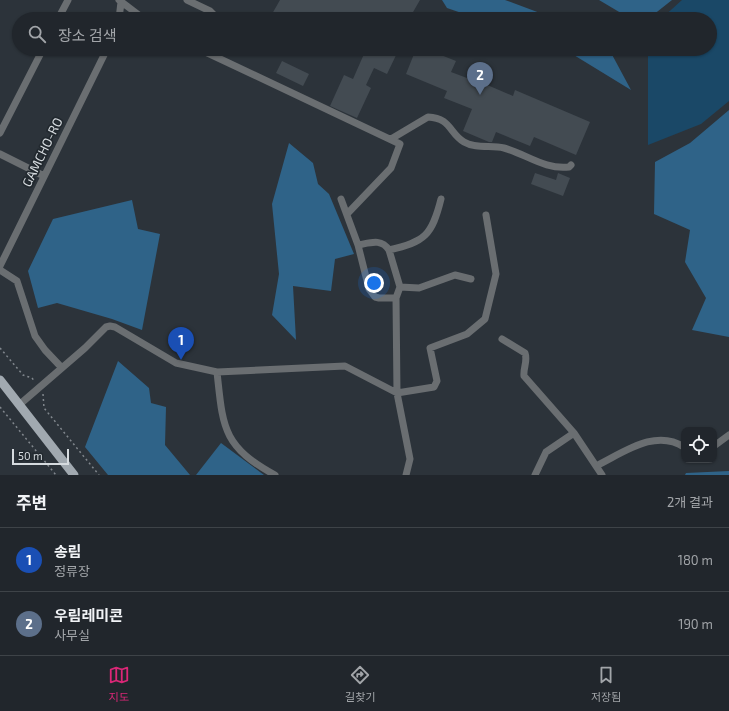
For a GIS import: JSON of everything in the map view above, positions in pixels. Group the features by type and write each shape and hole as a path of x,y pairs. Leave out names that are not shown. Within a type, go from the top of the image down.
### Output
{"main road":[{"path":"0,380 74,475"}],"street":[{"path":"62,12 68,0"},
{"path":"187,0 211,12"},
{"path":"119,12 120,1"},
{"path":"120,1 135,12"},
{"path":"0,133 39,56"},
{"name":"GAMCHO-RO","path":"0,266 103,56"},
{"path":"219,56 400,144 390,168 347,214"},
{"path":"391,140 428,117 434,117 446,123 460,139 469,144 504,148 536,162 557,168 569,167 572,165"},
{"path":"0,154 44,176"},
{"path":"341,199 358,245 372,293 379,298 396,298"},
{"path":"389,250 410,244 424,236 431,229 441,199"},
{"path":"19,404 110,326 115,327 176,363 217,372 332,368 345,366 397,393 435,386 437,380 430,348 467,334 485,319 496,274 486,215"},
{"path":"358,245 378,242 383,243 389,250 400,287 396,298 397,393 410,459 406,475"},
{"path":"0,270 17,281 36,336 45,350 62,368"},
{"path":"400,287 419,288 455,275 471,279"},
{"path":"502,339 525,353 526,359 524,376 574,433 602,475"},
{"path":"217,372 224,427 230,438 245,456 274,475"},
{"path":"535,475 546,452 574,433"},
{"path":"717,444 729,435"},
{"path":"596,466 652,440 673,441 681,445"}],"path":[{"path":"0,348 23,375 32,378 42,393 44,408 99,475"},
{"path":"0,407 56,475"}],"shaded area":[{"path":"442,0 505,0 537,12 459,12 447,8"},
{"path":"599,0 672,0 657,12 619,12"},
{"path":"682,0 729,0 729,101 701,124 648,145 648,56 717,56 717,12 669,12"},
{"path":"575,56 613,56 631,90"},
{"path":"729,110 729,337 692,330 706,298 685,262 690,230 654,214 655,162 690,143"},
{"path":"289,143 313,163 318,184 329,194 354,254 335,259 331,291 293,286 296,340 272,315 279,274 272,204"},
{"path":"132,200 138,229 160,234 142,330 112,319 57,303 38,308 28,271 53,219"},
{"path":"118,361 149,388 151,403 166,407 165,445 190,475 108,475 85,447"},
{"path":"221,443 264,475 196,475"},
{"path":"729,471 729,475 685,475 686,473"}],"building":[{"path":"280,0 420,0 413,12 273,12"},
{"path":"363,56 396,56 387,74 374,68 366,85 371,88 357,118 330,106 344,75 353,79"},
{"path":"413,56 444,56 456,61 451,72 467,78 470,70 480,75 478,81 513,96 515,90 590,122 576,155 534,137 530,146 496,132 492,142 489,142 463,131 472,109 444,98 447,91 406,74"},
{"path":"282,61 309,74 303,86 276,73"},
{"path":"535,173 556,180 558,173 570,178 563,196 531,184"}],"place":[{"name":"우림레미콘","path":"480,95"},
{"name":"송림","path":"181,360"}]}
